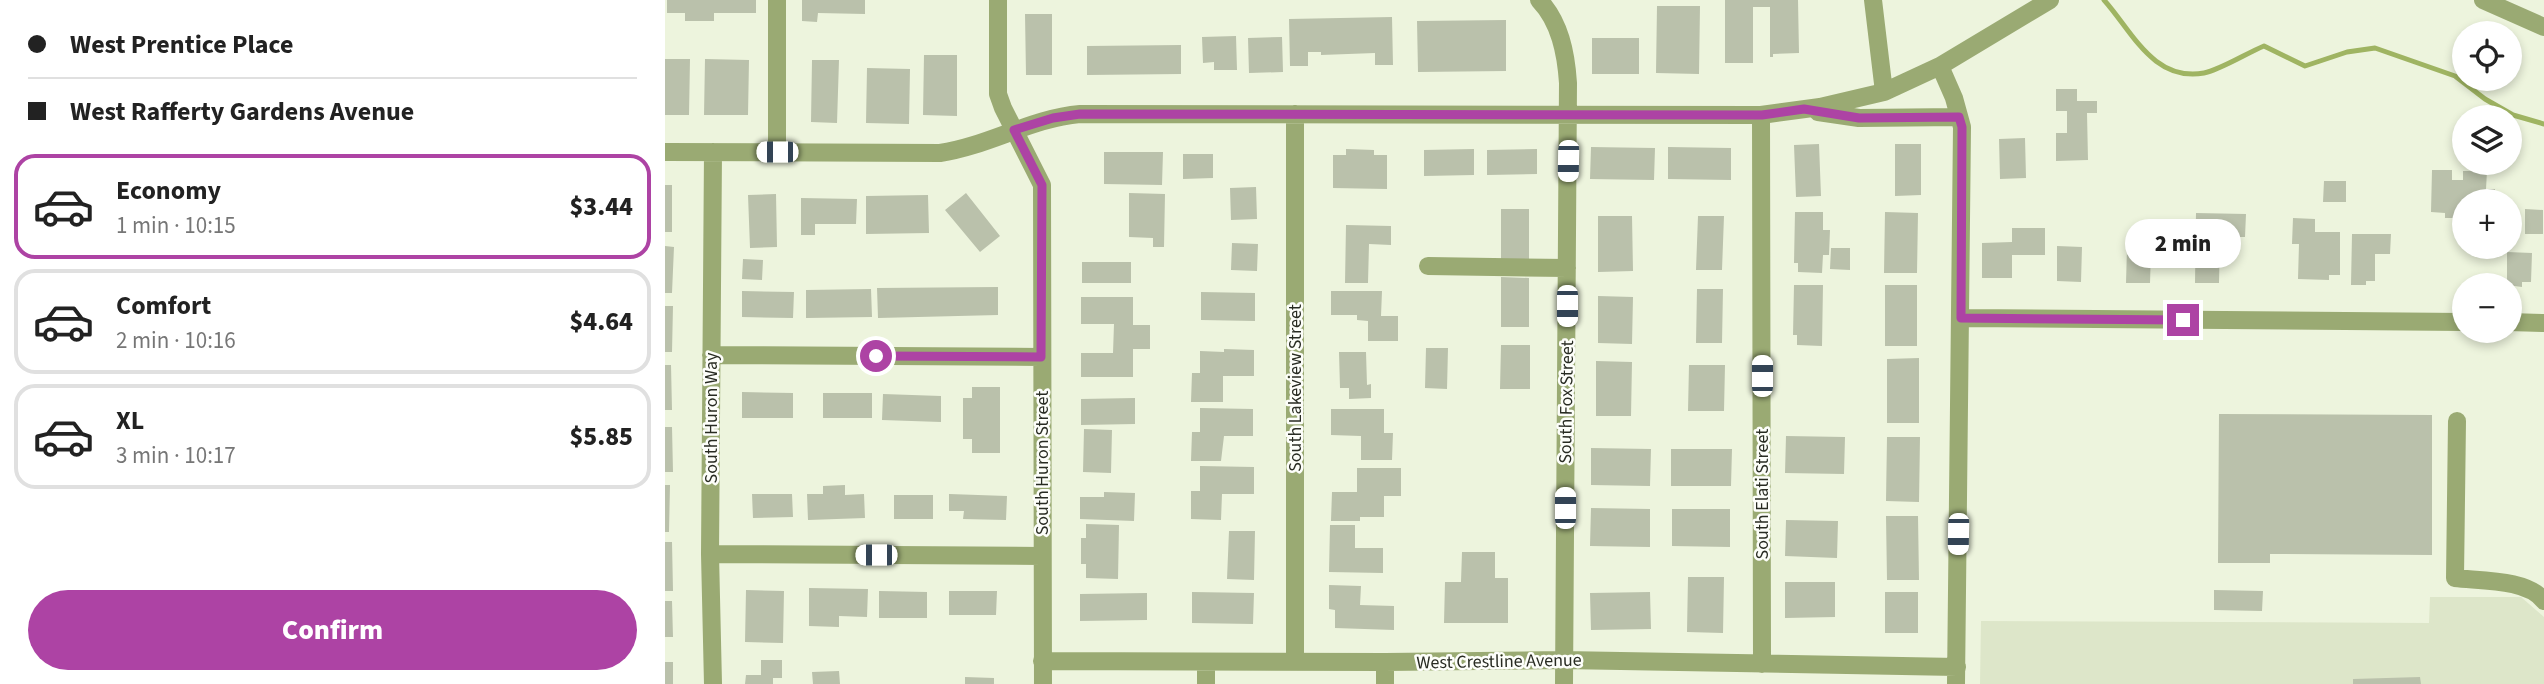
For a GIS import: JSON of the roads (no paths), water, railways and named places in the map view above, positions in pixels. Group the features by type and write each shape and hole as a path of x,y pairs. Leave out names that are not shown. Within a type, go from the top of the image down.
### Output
{"street":[{"path":"777,0 777,152"},
{"name":"South Huron Street","path":"998,0 998,94 1042,185 1043,684"},
{"name":"South Fox Street","path":"1539,0 1553,20 1563,48 1567,65 1569,113 1564,684"},
{"path":"1873,0 1884,92"},
{"path":"665,152 940,153 1053,118 1080,114 1762,115 1884,92 1940,66 2050,0"},
{"path":"2483,0 2544,27"},
{"path":"1940,66 1962,127 1957,675"},
{"path":"1804,109 1859,118 1959,117"},
{"name":"South Lakeview Street","path":"1295,114 1295,662"},
{"name":"South Elati Street","path":"1762,115 1762,664"},
{"name":"South Huron Way","path":"713,152 710,554 713,684"},
{"path":"1428,266 1567,268"},
{"path":"1961,318 2452,322"},
{"path":"2522,323 2544,323"},
{"path":"711,355 1041,357"},
{"path":"2457,421 2455,578 2523,586 2539,593 2544,601"},
{"path":"710,554 1042,556"},
{"name":"West Crestline Avenue","path":"1042,661 1563,660 1762,664 1957,675"},
{"path":"1206,662 1206,684"},
{"path":"1385,662 1385,684"}],"waterway":[{"path":"2104,0 2145,52 2171,70 2186,74 2204,73 2264,46 2305,66 2347,52 2375,48 2455,76 2485,99 2513,115 2544,124"}]}
